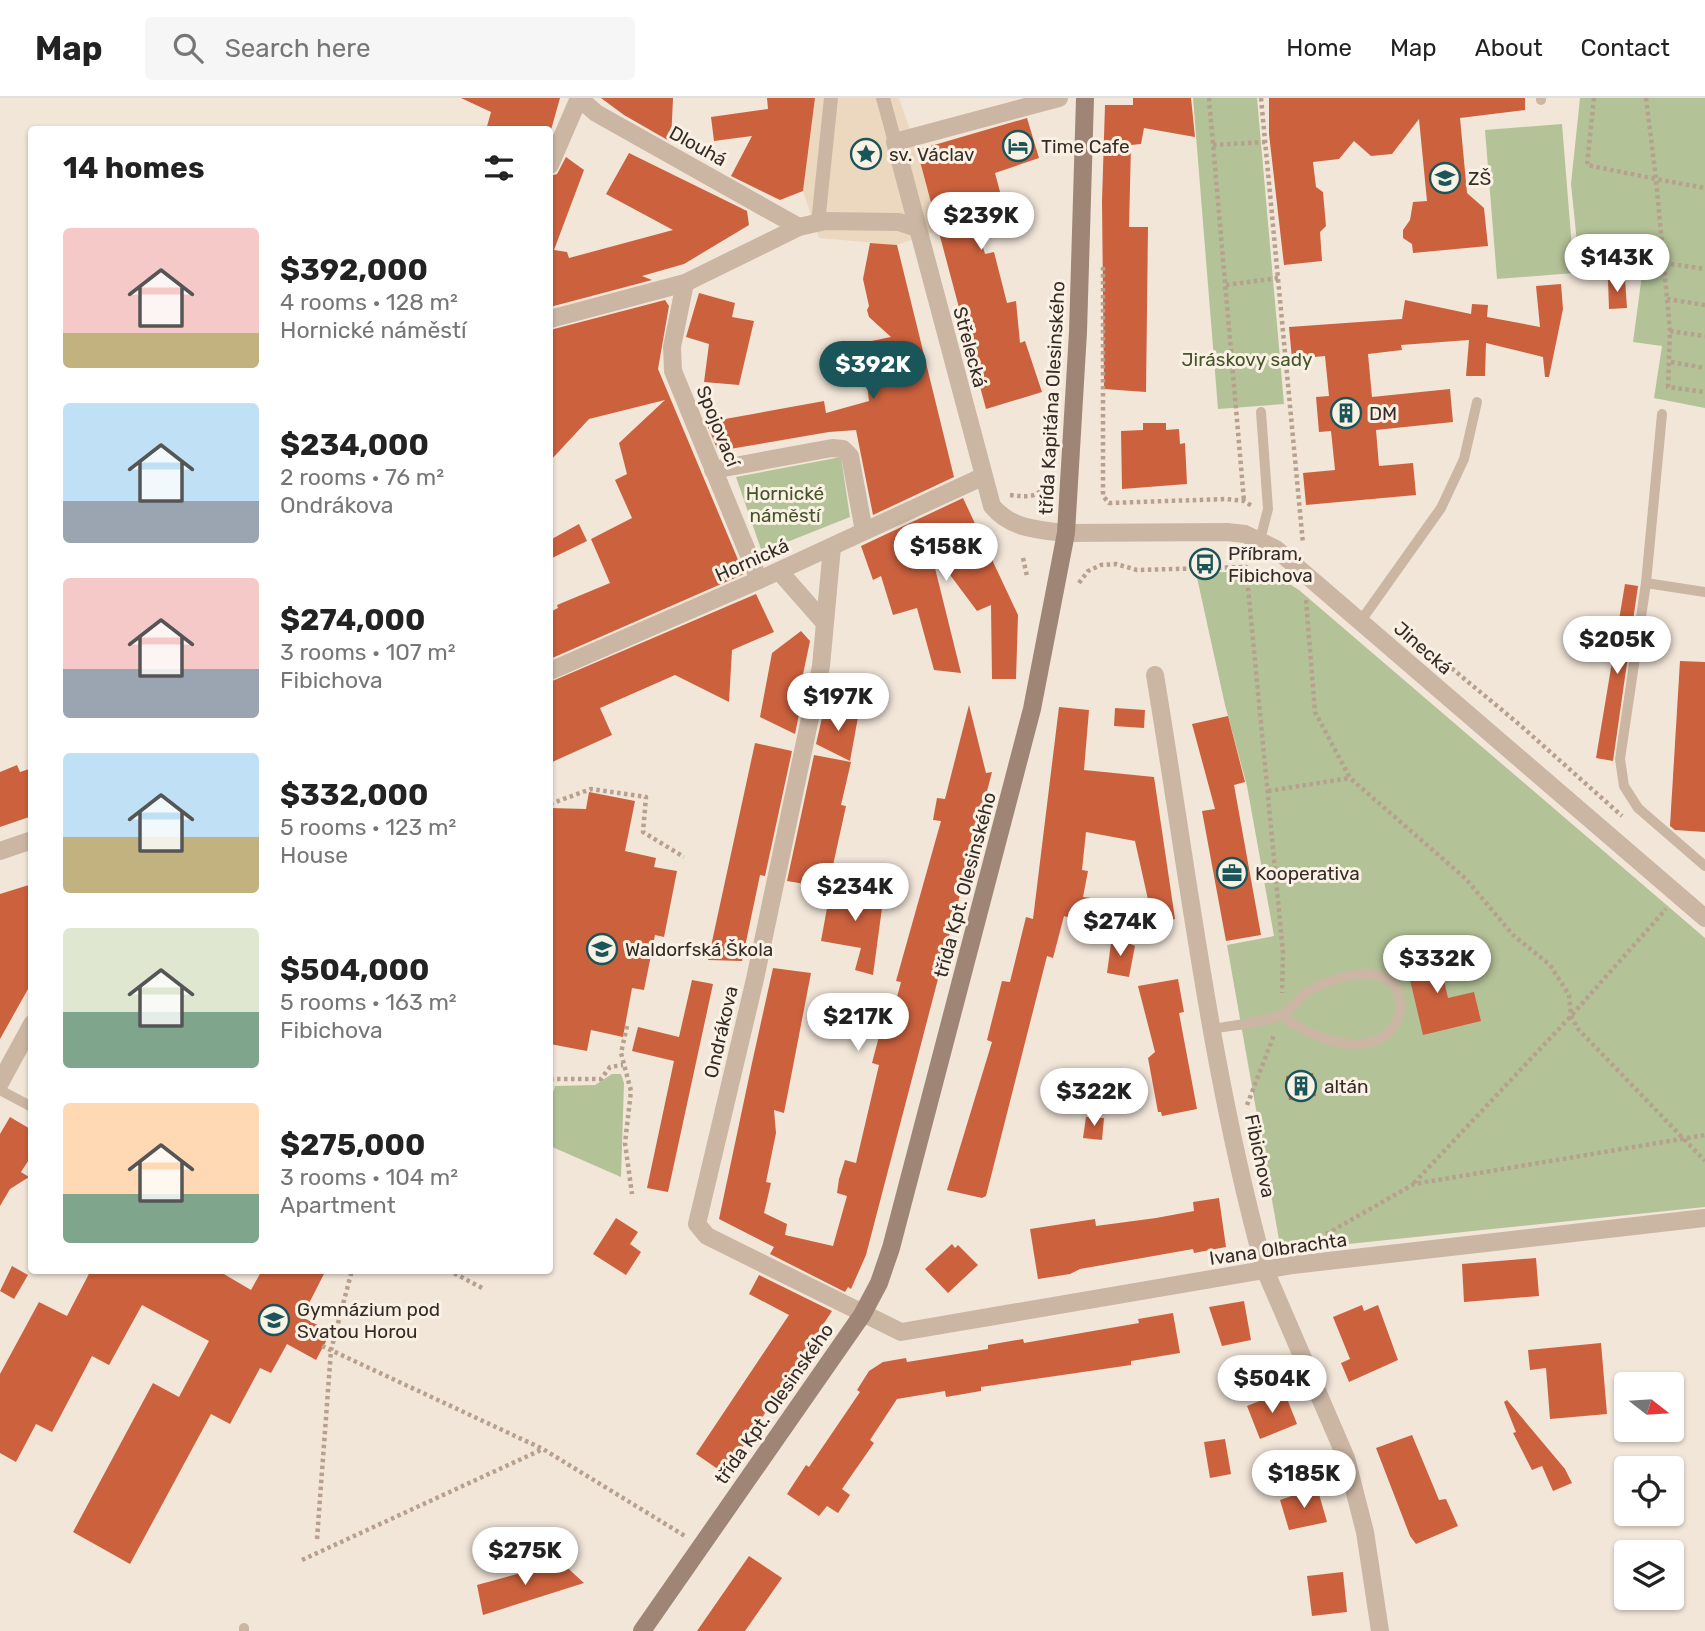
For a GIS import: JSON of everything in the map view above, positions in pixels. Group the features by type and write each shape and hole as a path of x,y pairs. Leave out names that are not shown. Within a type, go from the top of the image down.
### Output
{"main road":[{"name":"třída Kapitána Olesinského","path":"1066,533 1078,332 1085,98"},
{"name":"třída Kpt. Olesinského","path":"642,1631 862,1315 879,1283 891,1248 1032,709 1066,533"}],"street":[{"path":"553,158 579,98"},
{"name":"Dlouhá","path":"579,98 596,113 799,227"},
{"path":"818,223 831,98"},
{"path":"883,98 895,142 1059,98"},
{"name":"Střelecká","path":"895,142 982,477"},
{"path":"553,318 685,283 799,227 818,223 899,222 917,228"},
{"name":"Spojovací","path":"685,283 672,347 673,371 759,580"},
{"path":"713,470 832,448 843,449 850,456 864,531"},
{"path":"982,477 992,506 1000,516 1029,529 1066,533"},
{"name":"Hornická","path":"553,670 759,580 982,477"},
{"name":"Jinecká","path":"1066,533 1227,532 1245,534 1260,540 1305,572 1705,918"},
{"name":"Ondrákova","path":"832,547 822,621 818,680 755,979 697,1224 707,1236 862,1315"},
{"path":"779,571 822,621"},
{"name":"Fibichova","path":"1155,675 1213,1029 1234,1139 1265,1270 1346,1458 1365,1532 1380,1631"},
{"path":"0,851 28,841"},
{"path":"0,1083 28,1031"},
{"name":"Ivana Olbrachta","path":"862,1315 901,1332 1265,1270 1705,1218"}],"lane":[{"path":"1360,622 1441,508 1464,460 1477,402"},
{"path":"1260,540 1268,509 1261,412"},
{"path":"1662,414 1646,583 1620,759 1624,786 1638,808 1705,866"},
{"path":"1646,583 1705,592"},
{"path":"1213,1029 1281,1015 1308,992 1350,975 1366,973 1382,976 1394,987 1400,1002 1392,1030 1378,1041 1329,1041 1303,1032 1281,1015"},
{"path":"0,1090 28,1105"}],"path":[{"path":"1209,98 1244,500"},
{"path":"1261,98 1303,544"},
{"path":"1594,98 1587,165 1705,188"},
{"path":"1646,98 1670,331 1671,362 1668,387 1705,392"},
{"path":"1213,145 1265,142"},
{"path":"1103,253 1103,496 1109,503 1244,500 1254,508"},
{"path":"1664,263 1705,270"},
{"path":"1226,285 1278,278"},
{"path":"1667,299 1705,305"},
{"path":"1670,331 1705,336"},
{"path":"1671,362 1705,368"},
{"path":"1006,493 1034,496 1042,493 1047,482"},
{"path":"1033,503 1034,496"},
{"path":"1293,537 1313,552"},
{"path":"1023,558 1027,576"},
{"path":"1078,585 1088,571 1101,565 1116,564 1137,570 1246,566 1283,953 1281,1015 1234,1139"},
{"path":"1306,599 1315,712 1350,778 1466,879 1513,935 1550,965 1569,995 1571,1016 1577,1029 1705,1161"},
{"path":"1404,629 1520,725 1628,821"},
{"path":"1268,791 1350,778"},
{"path":"553,803 591,789 646,797 643,832 684,857"},
{"path":"1311,1243 1414,1184 1571,1016 1678,895"},
{"path":"627,1026 621,1052 631,1091 625,1143 632,1194"},
{"path":"553,1079 601,1079 610,1067 623,1065"},
{"path":"1414,1184 1705,1135"},
{"path":"317,1539 331,1350 351,1274"},
{"path":"456,1274 484,1289"},
{"path":"322,1346 543,1449 685,1536"},
{"path":"302,1560 543,1449"}],"green space":[{"name":"Jiráskovy sady","path":"1193,98 1257,98 1284,404 1218,409"},
{"path":"1580,98 1705,98 1705,408 1654,398 1662,346 1633,342 1642,275 1579,262 1571,184"},
{"path":"1562,124 1574,273 1497,279 1485,130"},
{"name":"Hornické náměstí","path":"841,457 850,517 762,552 736,477"},
{"path":"1196,573 1272,573 1299,590 1705,938 1705,1207 1281,1251 1227,945 1274,936 1247,786 1225,705"},
{"path":"612,1074 621,1074 624,1083 621,1177 553,1147 555,1086 595,1085"}],"shaded area":[{"path":"815,98 899,98 917,150 939,230 897,245 819,238 803,191"}],"building":[{"path":"461,98 560,98 552,126 487,126 491,112"},
{"path":"601,98 673,98 671,142 624,115"},
{"path":"767,98 815,98 803,191 780,200 731,176 752,136 714,141 711,117 768,109"},
{"path":"1133,98 1191,98 1195,137 1144,128 1141,144 1131,145 1129,227 1148,227 1146,392 1104,389 1102,201 1105,105 1133,105"},
{"name":"ZŠ","path":"1269,98 1525,98 1525,110 1460,118 1467,193 1484,208 1488,246 1413,253 1412,244 1403,238 1403,230 1410,220 1413,202 1427,201 1419,119 1392,154 1371,156 1354,141 1339,159 1313,162 1316,187 1323,192 1326,226 1320,232 1322,261 1284,265 1269,134"},
{"path":"1027,118 1039,158 995,173 1003,203 973,212 985,254 994,252 1007,303 1016,301 1020,343 1025,341 1042,392 986,409 917,150"},
{"path":"629,153 747,211 749,225 684,264 642,276 652,280 553,306 553,175 557,174 566,157 584,170 554,250 567,252 569,258 673,230 606,194"},
{"path":"870,243 897,245 954,477 873,515 856,430 718,451 708,427 712,426 714,421 824,401 826,413 869,401 862,343 891,337 869,317 867,310 869,306 863,279"},
{"path":"1625,279 1627,308 1609,309 1608,280"},
{"path":"1561,284 1563,309 1549,377 1545,377 1543,357 1486,343 1485,376 1466,376 1469,340 1401,345 1402,350 1368,354 1372,397 1450,389 1453,422 1376,430 1379,466 1413,463 1416,495 1306,505 1303,473 1335,470 1331,431 1319,432 1316,397 1329,396 1325,356 1292,359 1289,327 1402,319 1405,300 1471,314 1472,304 1488,305 1487,317 1540,327 1536,286"},
{"path":"699,293 735,303 732,317 754,321 739,385 704,382 709,344 686,337"},
{"path":"665,300 669,306 658,369 744,574 553,658 553,610 558,608 557,605 610,583 591,539 632,518 615,480 627,474 619,443 665,400 589,419 553,458 553,329"},
{"path":"1143,423 1166,423 1166,430 1179,429 1180,444 1185,443 1187,484 1122,489 1121,431 1143,430"},
{"path":"963,498 1018,615 1016,679 992,679 991,605 977,611 930,548 961,673 934,670 917,608 893,615 881,576 873,580 861,546"},
{"path":"579,524 587,541 553,558 553,538"},
{"path":"1625,584 1638,586 1613,761 1596,758"},
{"path":"756,594 774,632 732,650 729,702 675,675 600,708 612,735 553,762 553,681"},
{"path":"801,631 810,641 797,703 801,704 795,734 760,717 772,653"},
{"path":"1680,661 1705,662 1705,832 1675,830 1670,826"},
{"path":"969,705 986,773 992,772 866,1255 851,1289 848,1287 845,1292 770,1254 774,1247 719,1219 773,968 811,973 784,1113 774,1110 776,1133 766,1182 771,1183 764,1213 787,1224 785,1235 833,1246 847,1196 837,1193 839,1179 845,1160 856,1163 879,1065 872,1063 882,1025 889,1027 901,982 896,981 941,821 933,820 937,798 945,799"},
{"path":"1059,707 1089,710 1084,770 1154,777 1175,919 1153,922 1135,841 1086,832 1082,870 1088,871 1083,897 1092,898 1087,925 1064,916 1053,958 1047,956 986,1196 982,1198 947,1190 992,1042 987,1040 1002,981 1010,982 1026,917 1033,919"},
{"path":"1115,708 1145,710 1144,728 1114,726"},
{"path":"824,709 858,717 850,761 816,744"},
{"name":"Kooperativa","path":"1228,716 1245,782 1234,785 1261,935 1226,941 1202,811 1215,809 1192,724"},
{"path":"755,743 792,751 765,876 760,875 742,961 708,960"},
{"path":"814,755 851,762 841,805 846,806 828,888 787,881"},
{"path":"17,765 20,772 28,769 28,817 0,827 0,772"},
{"path":"589,792 635,801 625,851 656,858 654,867 677,871 664,937 655,935 644,990 632,988 623,1037 591,1030 587,1051 553,1045 553,808 586,809"},
{"path":"28,885 28,989 0,1039 0,894"},
{"path":"831,886 884,893 873,975 855,970 861,948 821,941"},
{"path":"1112,936 1135,946 1129,977 1107,973"},
{"path":"1436,946 1448,998 1474,992 1481,1021 1423,1035 1404,954"},
{"path":"1178,979 1184,1012 1179,1013 1197,1109 1162,1116 1161,1112 1158,1112 1148,1058 1155,1052 1138,986"},
{"path":"692,980 713,984 668,1192 647,1188 674,1061 632,1051 638,1027 679,1037"},
{"name":"altán","path":"1313,1073 1316,1096 1289,1100 1286,1076"},
{"path":"10,1117 28,1128 28,1161 21,1172 28,1178 10,1189 0,1206 0,1134"},
{"path":"1086,1117 1104,1118 1102,1140 1083,1138"},
{"path":"1219,1198 1226,1247 1194,1253 1193,1249 1038,1279 1030,1229 1095,1219 1096,1226 1156,1218 1194,1211 1193,1202"},
{"path":"616,1218 638,1232 630,1244 641,1252 626,1275 593,1254"},
{"path":"952,1244 955,1248 958,1245 978,1265 948,1293 925,1269"},
{"path":"1536,1258 1539,1296 1464,1302 1462,1264"},
{"path":"12,1266 28,1275 14,1299 0,1291"},
{"path":"89,1274 224,1274 251,1290 260,1274 324,1274 302,1317 331,1332 316,1360 287,1344 271,1373 260,1368 230,1424 211,1414 130,1564 73,1532 153,1383 179,1397 209,1341 142,1305 109,1365 92,1356 52,1432 36,1424 16,1462 0,1453 0,1374 39,1302 67,1316"},
{"path":"759,1275 832,1311 725,1474 696,1454 789,1315 749,1294"},
{"path":"1244,1301 1251,1340 1222,1346 1209,1307"},
{"path":"1362,1305 1364,1311 1378,1305 1398,1360 1349,1382 1341,1363 1350,1359 1333,1317"},
{"path":"1173,1313 1180,1353 1131,1361 1131,1365 981,1387 981,1391 946,1397 945,1391 897,1399 870,1440 874,1443 842,1489 850,1495 838,1513 827,1506 819,1516 787,1494 806,1465 809,1467 860,1392 857,1390 869,1371 883,1362 906,1358 907,1362 988,1349 988,1345 1023,1339 1024,1343 1139,1323 1138,1319"},
{"path":"1601,1343 1607,1414 1550,1419 1546,1368 1530,1370 1528,1350"},
{"path":"1284,1391 1297,1424 1260,1439 1247,1406"},
{"path":"1507,1400 1565,1469 1572,1483 1553,1491 1542,1466 1532,1470 1513,1433 1516,1432 1504,1402"},
{"path":"1412,1435 1439,1500 1446,1499 1458,1526 1416,1544 1410,1536 1376,1448"},
{"path":"1225,1439 1231,1474 1210,1478 1204,1442"},
{"path":"1317,1487 1327,1522 1289,1530 1280,1500"},
{"path":"749,1556 782,1578 745,1631 697,1631"},
{"path":"561,1562 584,1583 483,1615 477,1585"},
{"path":"1343,1572 1347,1612 1312,1616 1307,1576"}],"place":[{"name":"Time Cafe","path":"1018,146"},
{"name":"sv. Václav","path":"866,154"},
{"name":"ZŠ","path":"1445,178"},
{"name":"DM","path":"1346,413"},
{"name":"Příbram, Fibichova","path":"1205,564"},
{"name":"Kooperativa","path":"1232,873"},
{"name":"Waldorfská Škola","path":"602,949"},
{"name":"altán","path":"1301,1086"},
{"name":"Gymnázium pod Svatou Horou","path":"274,1320"}]}
